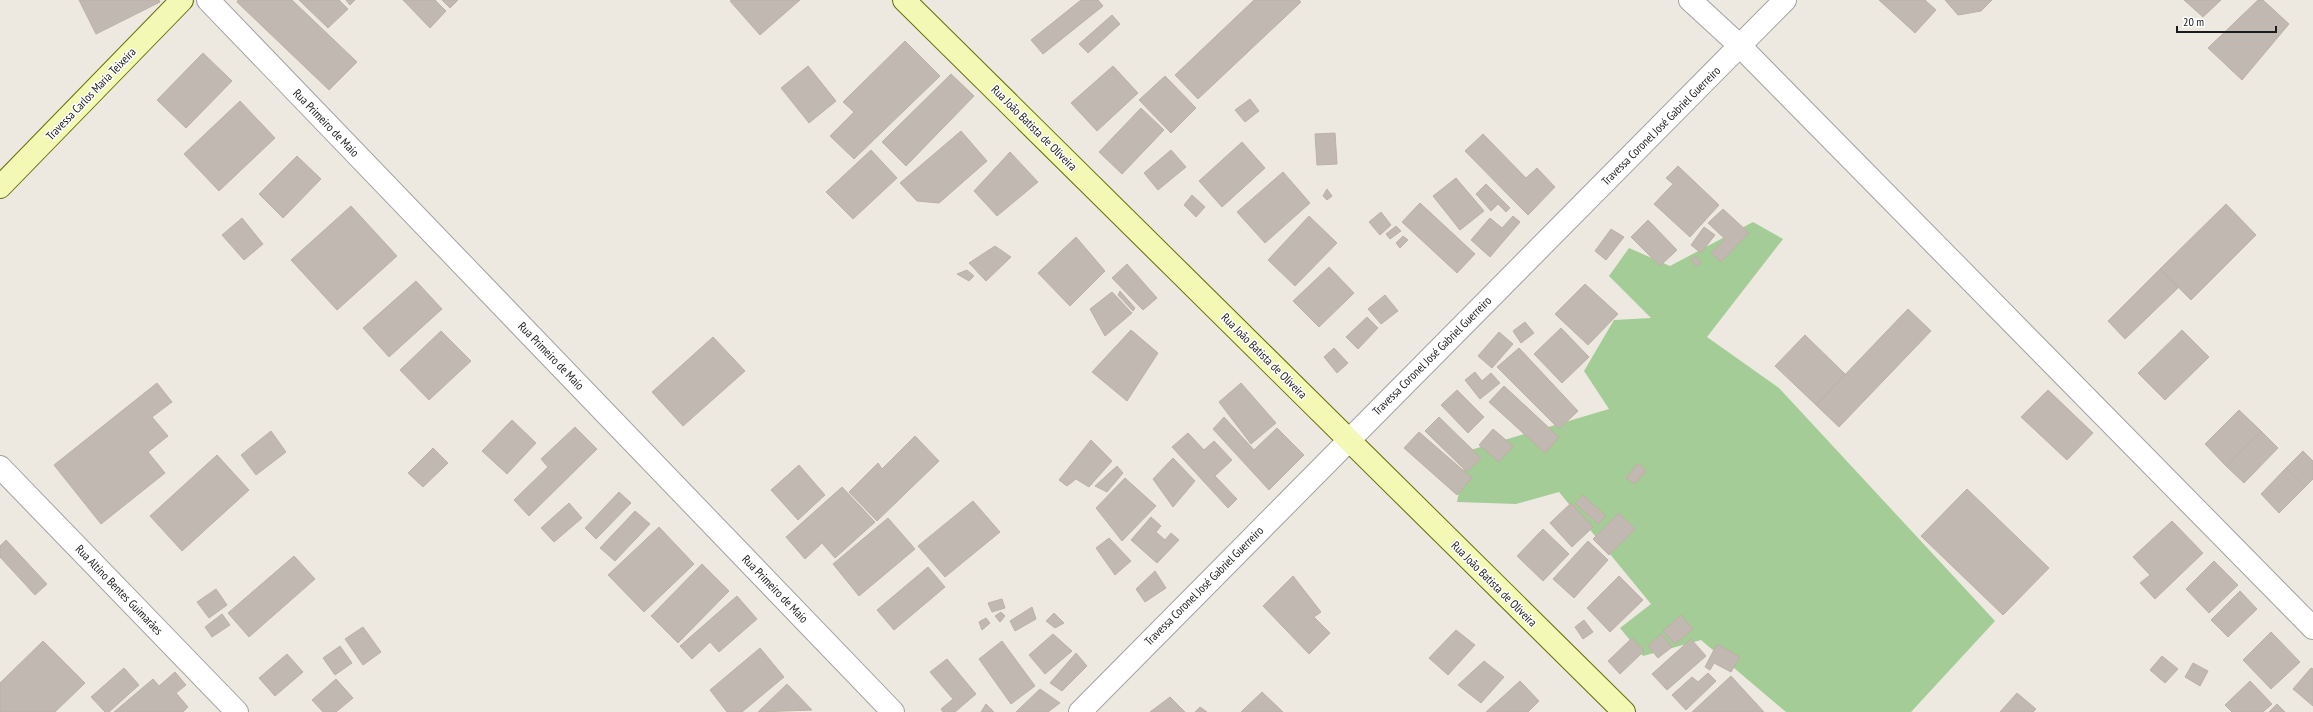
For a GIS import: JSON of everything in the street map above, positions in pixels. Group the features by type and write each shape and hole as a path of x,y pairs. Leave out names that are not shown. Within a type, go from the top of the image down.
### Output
{"street":[{"name":"Travessa Carlos Maria Teixeira","path":"0,187 182,0"},
{"name":"Rua Primeiro de Maio","path":"208,0 894,712"},
{"name":"Rua João Batista de Oliveira","path":"904,0 1624,712"},
{"path":"1690,0 1740,46 2313,628"},
{"name":"Travessa Coronel José Gabriel Guerreiro","path":"1080,712 1785,0"},
{"name":"Rua Altíno Bentes Guimarães","path":"0,468 238,712"}],"green space":[{"path":"1753,222 1783,239 1707,337 1779,388 1995,621 1911,712 1786,712 1701,640 1643,656 1620,628 1651,604 1559,492 1516,504 1457,502 1467,451 1609,409 1584,371 1614,320 1651,318 1609,276 1629,248 1670,266"}],"building":[{"path":"79,0 159,0 160,2 96,34"},
{"path":"238,0 292,0 357,62 329,90 237,2"},
{"path":"299,0 339,0 348,9 328,28"},
{"path":"346,0 355,0 350,5"},
{"path":"403,0 435,0 446,11 430,28"},
{"path":"442,0 458,0 450,8"},
{"path":"800,0 760,35 730,1"},
{"path":"1081,0 1098,0 1103,6 1043,54 1031,40"},
{"path":"1254,0 1299,0 1301,2 1198,99 1175,75"},
{"path":"1879,0 1925,0 1936,10 1915,33"},
{"path":"1945,0 1992,0 1981,11 1958,15"},
{"path":"2184,0 2221,0 2203,17"},
{"path":"2258,0 2263,0 2289,24 2242,80 2208,48"},
{"path":"1112,15 1120,24 1088,53 1079,44"},
{"path":"905,41 940,76 854,159 830,136 854,112 843,102"},
{"path":"203,53 232,81 186,128 157,100"},
{"path":"808,66 836,101 809,123 781,88"},
{"path":"1113,66 1138,93 1097,131 1071,103"},
{"path":"951,74 974,96 906,166 882,142"},
{"path":"1165,76 1196,108 1171,133 1139,100"},
{"path":"1250,99 1259,111 1245,122 1235,110"},
{"path":"240,101 275,138 219,191 184,154"},
{"path":"1141,108 1164,130 1122,174 1099,152"},
{"path":"961,131 987,161 939,203 917,201 900,183"},
{"path":"1335,133 1337,164 1317,165 1315,134"},
{"path":"1483,134 1526,178 1537,168 1555,187 1528,215 1465,151"},
{"path":"1242,142 1265,168 1222,207 1199,181"},
{"path":"871,150 897,178 853,219 826,192"},
{"path":"1171,150 1186,167 1158,190 1144,173"},
{"path":"1010,152 1038,182 997,216 974,191"},
{"path":"297,156 321,179 283,218 259,194"},
{"path":"1678,166 1719,205 1690,237 1654,204 1673,184 1666,178"},
{"path":"1283,172 1310,203 1265,243 1237,212"},
{"path":"1456,178 1484,211 1460,230 1433,196"},
{"path":"1486,184 1510,208 1506,212 1498,204 1491,211 1476,194"},
{"path":"1327,189 1332,196 1327,200 1323,196"},
{"path":"1192,195 1205,207 1196,217 1184,205"},
{"path":"1420,203 1475,254 1457,273 1402,222"},
{"path":"2226,204 2256,235 2191,300 2160,269"},
{"path":"351,206 397,256 337,310 291,260"},
{"path":"1723,209 1749,233 1721,262 1711,253 1725,239 1708,223"},
{"path":"1381,212 1391,225 1380,235 1369,222"},
{"path":"1309,216 1337,243 1295,286 1268,260"},
{"path":"1513,216 1520,222 1490,257 1471,240 1490,218 1502,228"},
{"path":"242,218 263,244 244,260 222,235"},
{"path":"1648,220 1677,250 1660,266 1631,237"},
{"path":"1396,226 1401,231 1390,239 1386,234"},
{"path":"1704,227 1715,235 1701,253 1691,245"},
{"path":"1611,229 1624,237 1606,260 1595,251"},
{"path":"1403,236 1408,240 1400,248 1396,243"},
{"path":"1076,237 1105,271 1070,306 1038,273"},
{"path":"995,246 1011,257 986,281 969,263"},
{"path":"1695,256 1701,263 1696,266 1691,260"},
{"path":"1127,264 1157,298 1143,310 1112,278"},
{"path":"1329,267 1354,293 1319,327 1293,301"},
{"path":"2160,269 2178,288 2125,339 2108,321"},
{"path":"967,270 974,276 969,281 957,274"},
{"path":"416,281 442,309 389,357 363,328"},
{"path":"1585,284 1618,314 1588,345 1555,314"},
{"path":"1120,291 1135,308 1133,311 1118,295"},
{"path":"1112,292 1132,313 1105,336 1090,309"},
{"path":"1385,295 1398,311 1381,324 1368,309"},
{"path":"1908,309 1931,331 1839,427 1816,405"},
{"path":"1367,317 1378,328 1358,349 1346,337"},
{"path":"1525,322 1534,333 1521,343 1513,331"},
{"path":"1561,328 1589,357 1562,383 1534,354"},
{"path":"1131,330 1158,353 1127,401 1092,372"},
{"path":"2182,330 2209,357 2165,400 2138,373"},
{"path":"441,331 471,361 429,400 400,370"},
{"path":"1499,332 1513,344 1492,368 1478,356"},
{"path":"1805,335 1845,374 1816,405 1775,366"},
{"path":"713,337 745,371 683,426 652,392"},
{"path":"1334,348 1348,363 1337,373 1324,357"},
{"path":"1519,348 1578,411 1559,429 1497,367"},
{"path":"1475,372 1482,381 1491,373 1500,383 1480,399 1465,380"},
{"path":"157,383 172,402 152,417 168,436 148,452 165,473 101,524 54,465"},
{"path":"1241,383 1276,423 1251,444 1219,402"},
{"path":"1504,386 1559,437 1545,453 1489,402"},
{"path":"1457,390 1484,417 1468,433 1441,405"},
{"path":"2048,390 2093,433 2067,460 2021,417"},
{"path":"2239,410 2261,431 2226,466 2205,444"},
{"path":"1224,417 1254,450 1277,428 1304,455 1269,490 1213,429"},
{"path":"1439,417 1481,458 1467,472 1425,431"},
{"path":"512,420 536,443 507,474 482,451"},
{"path":"575,427 597,449 529,516 514,500 548,467 541,459"},
{"path":"1493,429 1513,446 1499,462 1479,445"},
{"path":"271,431 286,452 256,475 241,455"},
{"path":"2261,431 2278,448 2244,483 2226,466"},
{"path":"1419,432 1472,478 1457,495 1404,448"},
{"path":"1188,433 1204,450 1214,441 1232,460 1215,476 1237,499 1228,508 1172,447"},
{"path":"915,436 939,461 877,521 849,492 878,463 882,469"},
{"path":"1091,440 1112,461 1089,487 1076,479 1067,486 1059,480"},
{"path":"433,448 448,463 423,487 408,473"},
{"path":"2303,451 2313,461 2313,479 2305,487 2286,468"},
{"path":"217,455 249,490 182,551 150,516"},
{"path":"1173,458 1195,481 1173,507 1153,479"},
{"path":"1638,463 1646,471 1635,484 1626,478"},
{"path":"799,465 825,495 798,520 771,490"},
{"path":"1117,466 1123,473 1107,492 1095,486"},
{"path":"2286,468 2305,487 2279,513 2261,494"},
{"path":"1125,478 1156,506 1122,541 1096,508"},
{"path":"842,487 875,522 835,558 822,543 805,559 786,537"},
{"path":"1967,489 2049,568 2003,615 1921,536"},
{"path":"619,492 631,503 596,539 585,528"},
{"path":"1583,495 1606,516 1598,524 1575,503"},
{"path":"973,501 1000,532 945,577 918,546"},
{"path":"569,503 582,518 554,542 541,528"},
{"path":"1571,503 1593,527 1572,547 1550,523"},
{"path":"635,511 650,524 615,561 600,548"},
{"path":"1619,513 1635,529 1609,555 1593,539"},
{"path":"1151,517 1161,526 1156,532 1165,540 1171,533 1179,540 1157,563 1131,540"},
{"path":"888,518 915,549 859,596 833,564"},
{"path":"2172,521 2203,553 2155,599 2140,583 2150,575 2133,557"},
{"path":"659,527 694,564 644,612 608,575"},
{"path":"1543,529 1569,554 1543,581 1517,556"},
{"path":"1109,538 1131,561 1115,575 1096,548"},
{"path":"6,540 47,584 35,595 0,557 0,546"},
{"path":"1588,541 1608,560 1574,598 1553,579"},
{"path":"294,556 315,579 249,637 228,613"},
{"path":"2214,561 2238,585 2209,613 2186,589"},
{"path":"702,564 729,591 678,643 651,616"},
{"path":"928,567 945,587 894,630 877,610"},
{"path":"1155,571 1166,588 1145,602 1136,589"},
{"path":"1293,576 1321,612 1314,617 1330,633 1309,654 1263,606"},
{"path":"1619,576 1643,600 1610,632 1587,608"},
{"path":"216,589 227,605 209,618 197,602"},
{"path":"2240,591 2257,609 2228,637 2211,620"},
{"path":"737,596 757,619 719,652 710,642 692,659 680,646"},
{"path":"1002,599 1005,608 992,612 988,603"},
{"path":"1032,607 1036,619 1015,631 1010,621"},
{"path":"1001,612 1005,616 1000,622 995,616"},
{"path":"1054,613 1064,623 1055,628 1046,621"},
{"path":"222,614 230,625 212,637 205,627"},
{"path":"1681,615 1693,629 1675,644 1663,631"},
{"path":"986,618 990,623 982,630 979,622"},
{"path":"1584,620 1593,632 1583,639 1575,627"},
{"path":"363,627 381,652 363,665 345,639"},
{"path":"1456,630 1475,645 1448,675 1429,658"},
{"path":"2271,632 2300,662 2271,689 2243,660"},
{"path":"1053,634 1072,651 1045,674 1029,655"},
{"path":"1661,634 1672,647 1658,658 1648,646"},
{"path":"1632,638 1644,651 1620,674 1608,661"},
{"path":"1691,639 1706,656 1667,690 1652,674"},
{"path":"43,641 85,683 55,712 0,712 0,683"},
{"path":"1002,641 1035,686 1011,704 979,659"},
{"path":"1717,644 1740,657 1731,672 1714,663 1710,670 1705,667"},
{"path":"340,646 352,663 335,675 323,658"},
{"path":"760,648 784,677 742,712 727,712 710,690"},
{"path":"1076,653 1087,666 1062,691 1050,683"},
{"path":"287,654 303,672 275,696 259,678"},
{"path":"2162,656 2178,669 2165,683 2150,670"},
{"path":"947,659 976,694 955,712 943,712 941,709 953,699 930,672"},
{"path":"1484,661 1504,677 1481,703 1458,685"},
{"path":"2193,663 2208,671 2200,686 2185,677"},
{"path":"124,668 139,685 109,712 105,712 91,697"},
{"path":"2311,668 2313,669 2313,706 2293,689"},
{"path":"175,672 186,685 176,693 188,707 183,712 114,712 153,679 159,686"},
{"path":"1708,673 1716,681 1686,710 1672,695 1692,677 1698,682"},
{"path":"1731,676 1764,712 1692,712"},
{"path":"336,679 353,698 336,712 323,712 312,700"},
{"path":"1520,681 1539,701 1528,712 1486,712"},
{"path":"2250,681 2272,704 2263,712 2232,712 2225,705"},
{"path":"787,684 812,710 758,712"},
{"path":"1040,689 1060,703 1048,712 1016,712"},
{"path":"1262,692 1283,712 1241,712"},
{"path":"2017,693 2036,709 2033,712 2000,712"},
{"path":"1170,697 1185,712 1150,712"},
{"path":"986,704 994,712 981,712"},
{"path":"2277,704 2285,712 2269,712"},
{"path":"1200,707 1207,712 1195,712"}]}
